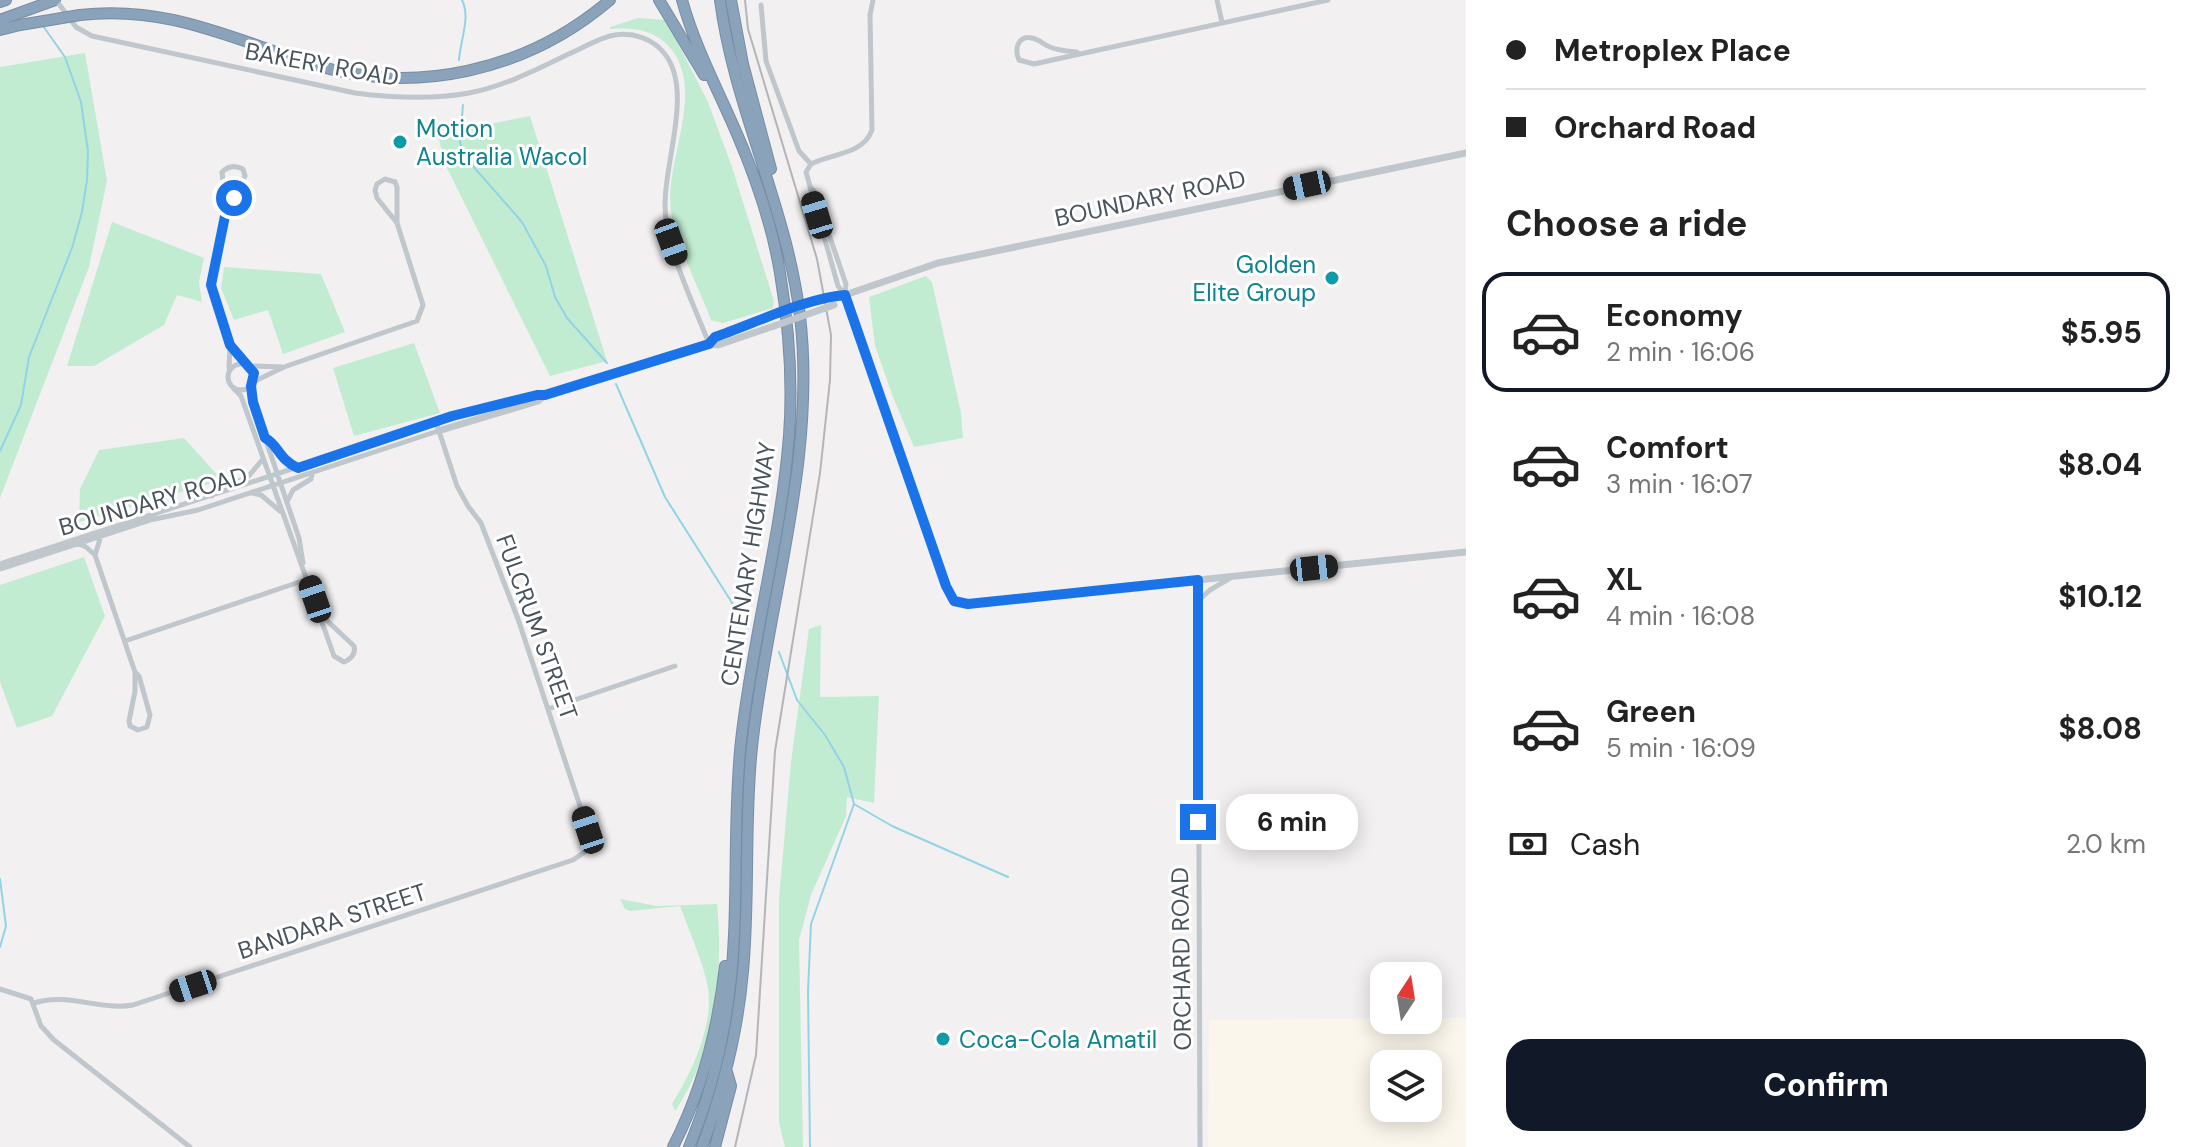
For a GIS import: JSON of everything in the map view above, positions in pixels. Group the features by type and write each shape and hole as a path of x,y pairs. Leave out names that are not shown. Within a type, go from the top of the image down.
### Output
{"highway":[{"path":"0,30 56,0"},
{"path":"0,20 120,13 176,19 220,31 321,67 367,76 404,78 464,72 505,61 562,35 610,0"},
{"path":"659,0 702,74 714,85"},
{"name":"CENTENARY HIGHWAY","path":"682,0 698,50 746,157 768,221 784,303 790,366 786,463 745,711 736,816 734,934 727,1003 713,1076 689,1147"},
{"name":"CENTENARY HIGHWAY","path":"702,1147 726,1070 743,971 752,745 802,429 804,380 801,327 785,237 733,64 720,0"},
{"path":"731,0 743,64 786,226 785,237"},
{"path":"673,1147 701,1084 716,1024 726,954 731,825 736,816"},
{"path":"715,1147 731,1086 726,1070"}],"street":[{"name":"BAKERY ROAD","path":"56,0 76,27 92,36 355,93 391,98 470,93 503,84 605,38 629,35 648,39 660,47 675,69 677,95 666,183 665,218 709,344"},
{"path":"873,0 870,15 872,130 866,142 857,148 811,164 806,172 846,284 845,295 950,597 960,604 968,604 1466,552"},
{"path":"1217,0 1222,22"},
{"path":"1077,52 1049,47 1031,37 1018,44 1016,52 1019,60 1034,64 1077,52 1328,0"},
{"path":"761,5 766,61 799,151 811,164"},
{"name":"BOUNDARY ROAD","path":"709,344 715,337 773,316 938,263 1466,153"},
{"path":"226,211 222,172 227,167 238,166 245,176 226,211 211,285 230,345 228,382 241,396 334,656 344,662 350,659 355,649 353,643 320,614"},
{"path":"234,389 243,390 284,367 417,321 423,311 422,296 397,223 397,187 395,182 385,179 377,184 377,198 397,223"},
{"name":"BOUNDARY ROAD","path":"0,566 436,422 545,395 709,344 718,345 834,305 845,295"},
{"path":"230,345 254,373 253,402 288,501 304,557 303,564"},
{"path":"229,369 236,364 284,367"},
{"name":"BOUNDARY ROAD","path":"0,566 150,520 198,510 538,401 545,395"},
{"name":"FULCRUM STREET","path":"436,422 457,486 485,532 591,839 589,849"},
{"path":"265,438 272,441 282,459 298,468"},
{"path":"212,496 213,490 247,478 263,459"},
{"path":"288,501 293,490 311,479 312,473"},
{"path":"252,493 261,495 280,512"},
{"path":"95,555 102,535"},
{"path":"76,543 95,555 125,641 135,672 129,721 130,726 138,730 147,727 150,715 139,676 135,672"},
{"path":"1197,602 1232,577"},
{"path":"125,641 308,579"},
{"name":"ORCHARD ROAD","path":"1198,580 1200,1147"},
{"path":"548,709 675,666"},
{"name":"BANDARA STREET","path":"34,1003 54,998 115,1007 133,1005 573,860 589,849"},
{"path":"0,989 25,995 34,1003 41,1026 54,1040 190,1147"}],"shaded area":[{"path":"1442,1018 1466,1018 1466,1147 1208,1147 1209,1020 1370,1019 1370,1034 1442,1034"}],"green space":[{"path":"638,18 666,20 708,102 732,167 774,301 773,308 723,323 711,320 683,252 671,211 670,191 685,106 681,67 671,49 651,34 635,29 610,29"},
{"path":"85,53 107,181 89,267 0,498 0,67"},
{"path":"530,116 607,361 550,376 444,162 438,134"},
{"path":"112,222 204,258 199,282 202,302 177,295 164,325 94,366 67,366"},
{"path":"224,267 321,274 345,332 283,354 268,310 234,320 221,288"},
{"path":"926,276 932,282 961,413 963,438 914,447 875,346 869,297"},
{"path":"414,343 440,413 354,436 333,368"},
{"path":"184,438 222,480 79,522 80,489 99,450"},
{"path":"84,557 105,616 52,716 17,728 0,682 0,585"},
{"path":"821,625 820,697 879,696 874,803 847,797 846,816 811,895 799,940 803,1147 785,1147 779,1123 779,899 791,762 809,629"},
{"path":"620,899 657,906 717,904 719,957 714,1012 699,1064 675,1111 672,1104 693,1064 708,1018 706,979 680,906 630,911 625,909"}],"waterway":[{"path":"459,60 465,22 462,0"},
{"path":"0,451 21,405 29,357 72,248 87,180 88,151 81,102 65,57 43,26"},
{"path":"463,105 460,142 464,156 522,222 546,266 555,297 567,318 607,363"},
{"path":"616,384 665,497 748,628"},
{"path":"779,652 797,700 825,735 844,767 854,804 811,924 808,991 810,1147"},
{"path":"854,804 892,826 1008,877"},
{"path":"0,879 6,926 0,947"}],"railway":[{"path":"735,1147 756,1055 775,751 820,473 830,380 831,335 817,259 748,29 745,0"}],"place":[{"name":"Motion Australia Wacol","path":"400,142"},
{"name":"Golden Elite Group","path":"1332,278"},
{"name":"Coca-Cola Amatil","path":"943,1039"}],"route":[{"path":"234,198 226,211 211,276 213,295 230,345 254,373 251,386 253,402 265,438 272,441 282,459 298,468 452,416 545,395 709,344 715,337 773,316 832,296 845,295 946,586 954,601 968,604 1198,580 1198,822"}]}
